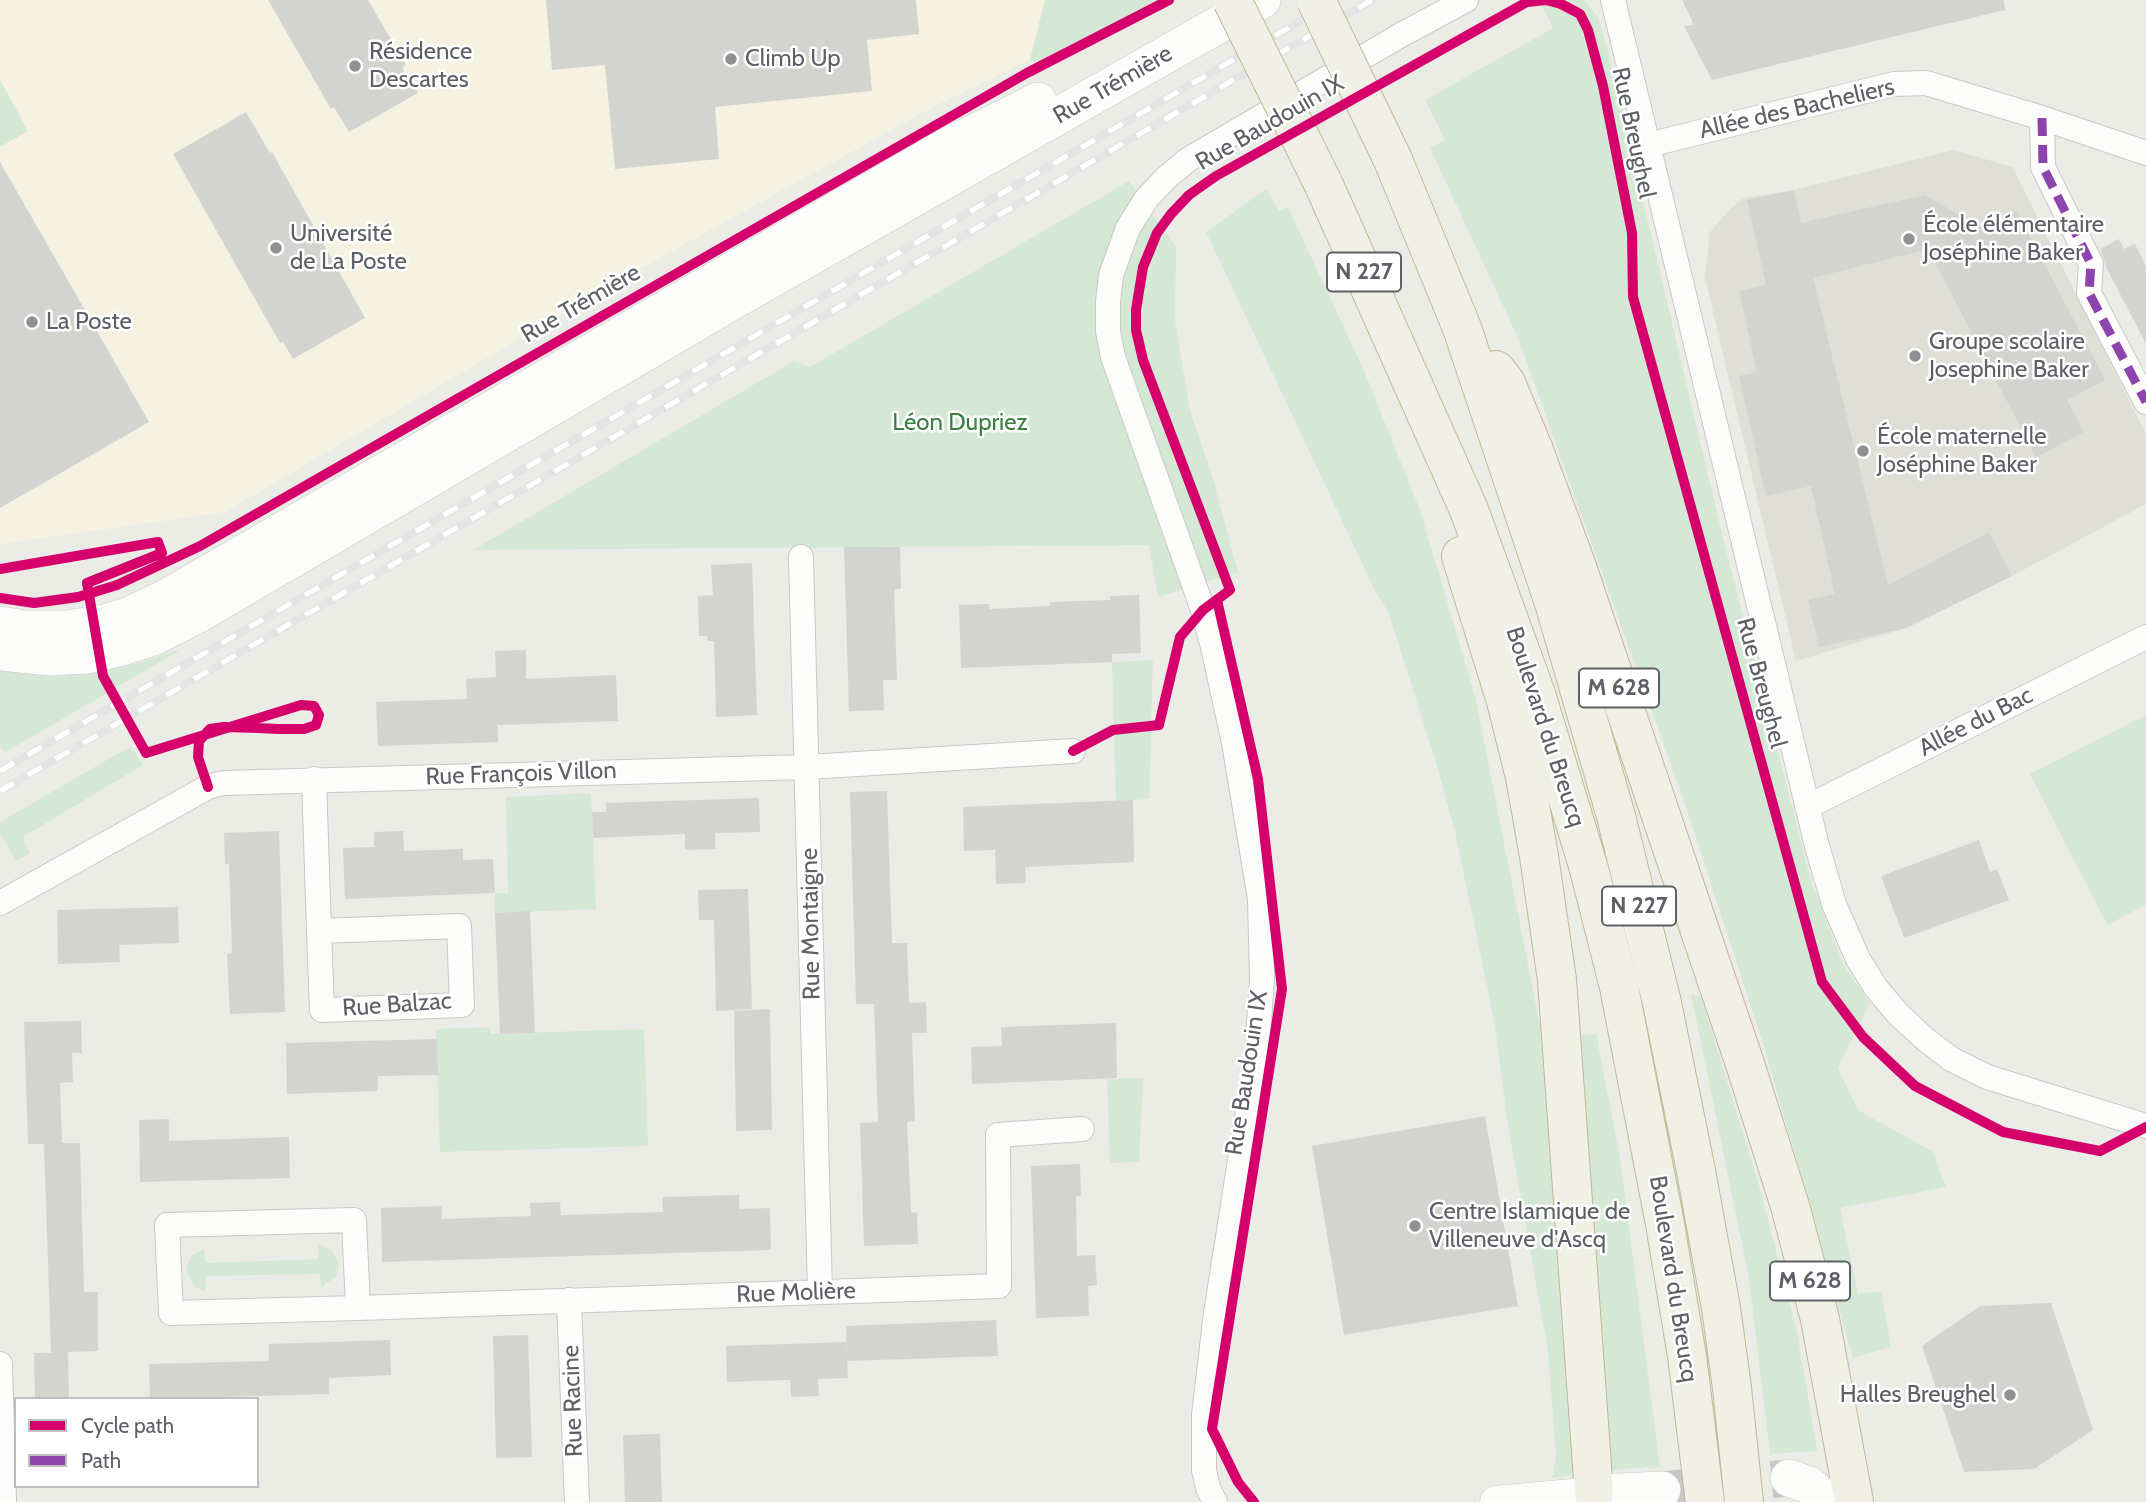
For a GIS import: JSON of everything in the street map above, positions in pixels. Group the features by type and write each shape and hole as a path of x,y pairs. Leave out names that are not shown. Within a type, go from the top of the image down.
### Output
{"highway":[{"name":"Boulevard du Breucq","path":"1232,0 1323,183 1469,510 1510,617 1551,741 1589,869 1619,988 1665,1224 1687,1356 1705,1502"},
{"name":"Boulevard du Breucq","path":"1316,0 1393,160 1462,327 1555,606 1616,816 1656,977 1696,1171 1721,1308 1744,1502"},
{"name":"M 628","path":"1462,327 1506,383 1533,447 1686,885 1790,1206 1820,1319 1854,1502"},
{"path":"1404,362 1506,701 1525,777 1539,856 1557,980 1594,1497"}],"main road":[{"name":"Rue Trémière","path":"0,625 26,629 67,629 105,623 128,616 166,598 946,147 1132,57 1232,0"},
{"name":"Rue Trémière","path":"0,652 50,657 119,649 153,637 200,613 736,299 1262,0"},
{"path":"1789,1478 1809,1485 1828,1502"},
{"path":"1594,1497 1662,1490"}],"street":[{"name":"Rue Baudouin IX","path":"1215,1502 1204,1470 1203,1415 1216,1313 1257,1052 1262,979 1260,899 1239,766 1203,610 1113,357 1108,331 1111,275 1128,228 1147,198 1189,159 1466,0"},
{"name":"Rue Breughel","path":"1614,0 1807,807 1839,915 1858,959 1876,988 1898,1014 1951,1059 1987,1077 2146,1126"},
{"name":"Allée des Bacheliers","path":"1647,145 1910,82 1926,83 2146,153"},
{"path":"2042,118 2043,167 2091,264 2089,293 2146,402"},
{"name":"Rue Montaigne","path":"801,557 820,1292"},
{"name":"Allée du Bac","path":"1807,807 2146,637"},
{"name":"Rue François Villon","path":"0,903 208,787 239,781 807,767 1073,751"},
{"name":"Rue Balzac","path":"314,779 319,931 322,1010 462,1005 459,926 319,931"},
{"name":"Rue Molière","path":"358,1308 355,1220 167,1225 171,1313 358,1308 999,1286 998,1135 1082,1129"},
{"name":"Rue Racine","path":"569,1300 577,1502"},
{"path":"0,1364 4,1502"},
{"path":"1496,1502 1594,1497"}],"shaded area":[{"path":"0,0 1045,0 1030,60 933,107 618,281 225,512 0,544"},
{"name":"Groupe scolaire Josephine Baker","path":"1954,150 2012,167 2146,434 2146,504 2012,576 1906,628 1796,661 1705,278 1710,232 1731,208 1744,198 1794,190"}],"green space":[{"path":"1045,0 1176,2 1047,68 1030,60"},
{"path":"1539,0 1584,0 1598,17 1606,44 1721,530 1812,884 1844,966 1870,1003 1838,1068 1858,1110 1933,1152 1946,1187 1840,1208 1858,1294 1881,1291 1891,1347 1853,1358 1764,1047 1686,807 1518,338 1430,148 1445,140 1425,100 1553,28"},
{"path":"0,80 28,131 0,147"},
{"name":"Léon Dupriez","path":"1129,181 1176,247 1175,321 1190,411 1211,472 1238,572 1158,597 1149,545 473,550 794,361 810,367"},
{"path":"1266,189 1279,211 1288,207 1365,373 1420,510 1475,696 1543,1041 1596,1033 1620,1158 1660,1467 1552,1478 1556,1456 1548,1351 1507,1119 1495,1025 1455,832 1435,759 1388,611 1375,591 1206,232"},
{"path":"182,649 6,752 0,747 0,669 63,676 134,664"},
{"path":"1153,660 1149,799 1116,801 1112,662"},
{"path":"2146,715 2146,905 2107,925 2030,774"},
{"path":"131,746 143,765 23,837 30,854 16,861 0,834 0,822"},
{"path":"591,793 596,909 495,913 495,893 508,893 506,797"},
{"path":"1691,994 1701,997 1759,1185 1797,1332 1817,1451 1770,1454 1749,1278"},
{"path":"490,1027 490,1034 644,1029 648,1146 440,1152 436,1029"},
{"path":"1143,1078 1139,1162 1110,1163 1107,1079"},
{"path":"318,1244 332,1250 339,1263 336,1277 321,1287 320,1274 206,1276 205,1291 195,1287 187,1273 191,1256 204,1249 205,1263 318,1259"}],"building":[{"name":"Résidence Descartes","path":"268,0 368,0 406,65 402,68 418,93 349,132 334,107 331,109"},
{"path":"546,0 916,0 919,34 867,40 872,91 715,107 719,159 615,169 605,65 552,70"},
{"path":"1682,0 2004,0 2005,10 1712,80 1684,26 1694,25"},
{"name":"Université de La Poste","path":"246,112 270,153 272,152 365,318 293,359 283,342 280,343 173,154"},
{"name":"La Poste","path":"0,162 149,422 0,508"},
{"path":"1794,190 1801,223 1924,195 1983,228 2017,211 2105,380 2067,400 2084,432 2036,457 1928,249 1813,278 1888,585 1989,532 2012,576 1906,628 1819,647 1808,600 1835,594 1811,486 1766,496 1739,376 1757,372 1739,291 1766,285 1747,200"},
{"path":"2119,239 2124,249 2135,244 2146,266 2146,344 2106,267 2100,249"},
{"path":"844,547 900,547 901,589 894,589 897,680 883,680 884,710 849,711"},
{"path":"752,563 757,715 716,717 714,641 708,641 707,636 699,636 698,596 713,595 711,565"},
{"path":"1139,595 1141,653 1112,654 1112,662 961,668 959,605 989,604 990,609 1050,606 1050,602 1110,600 1110,596"},
{"path":"526,650 526,679 616,675 618,721 498,725 498,742 378,746 376,702 467,699 466,679 496,677 495,651"},
{"path":"887,791 892,943 907,943 909,1003 926,1002 927,1033 912,1033 915,1121 907,1122 911,1213 917,1212 918,1244 864,1246 860,1123 878,1122 874,1004 856,1004 850,792"},
{"path":"759,798 760,832 715,833 715,849 685,850 685,834 593,838 592,812 606,812 606,803"},
{"path":"1133,800 1134,862 1025,867 1026,883 996,884 995,850 964,851 963,807"},
{"path":"279,831 285,1012 230,1014 227,954 232,953 229,864 225,864 224,833"},
{"path":"403,831 404,851 463,849 463,860 493,859 495,893 345,899 343,848 374,847 374,832"},
{"path":"1979,840 1990,872 1997,869 2009,900 1904,938 1881,876"},
{"path":"748,889 752,1009 716,1011 714,920 699,920 698,890"},
{"path":"178,907 179,943 119,945 120,962 58,964 57,910"},
{"path":"530,911 535,1033 500,1034 495,913"},
{"path":"770,1009 772,1130 736,1131 734,1011"},
{"path":"81,1021 82,1053 72,1053 73,1082 60,1083 62,1143 80,1143 84,1292 98,1292 98,1351 68,1352 69,1397 35,1397 34,1353 51,1353 44,1144 28,1144 24,1022"},
{"path":"1116,1023 1117,1078 972,1084 971,1047 1002,1046 1001,1027"},
{"path":"437,1039 438,1075 378,1076 378,1091 287,1094 286,1043"},
{"name":"Centre Islamique de Villeneuve d'Ascq","path":"1485,1116 1518,1306 1344,1335 1312,1146"},
{"path":"169,1119 169,1141 289,1137 290,1178 140,1182 139,1120"},
{"path":"1080,1164 1081,1196 1076,1196 1077,1256 1095,1255 1097,1285 1088,1286 1089,1316 1036,1318 1031,1166"},
{"path":"739,1195 739,1209 770,1208 771,1250 382,1262 381,1208 442,1206 442,1219 531,1216 530,1203 560,1202 561,1215 663,1212 662,1197"},
{"name":"Halles Breughel","path":"2051,1303 2093,1430 2034,1469 1964,1472 1922,1346 1980,1306"},
{"path":"996,1320 998,1356 847,1361 846,1326"},
{"path":"528,1335 532,1457 496,1458 493,1336"},
{"path":"390,1340 391,1375 329,1378 329,1394 150,1397 149,1364 269,1361 269,1344"},
{"path":"846,1342 848,1378 818,1379 819,1396 791,1397 790,1380 727,1382 726,1346"},
{"path":"660,1434 662,1502 625,1502 623,1435"}],"tunnel":[{"path":"1662,1490 1789,1478"}],"railway":[{"path":"0,771 1337,0"},
{"path":"0,791 1372,0"}],"marked path":[{"path":"2042,118 2043,167 2091,264 2089,293 2146,402"}],"cycle path":[{"path":"0,598 34,603 78,597 117,585 200,546 1027,73 1169,0"},
{"path":"1073,751 1113,730 1159,725 1180,637 1203,610 1230,590 1143,360 1136,330 1136,310 1143,267 1157,233 1189,195 1216,176 1527,2 1546,0 1580,14"},
{"path":"1580,14 1588,30 1603,86 1632,233 1633,297 1822,982 1863,1037 1915,1086 2003,1132 2100,1151 2146,1127"},
{"path":"0,569 158,542 162,553 87,583 103,676 146,753 301,705 314,706 319,715 316,725 304,729 278,729 258,728 224,727 210,729 199,741 198,757 208,787"},
{"path":"1217,600 1258,779 1282,989 1212,1429 1238,1482 1254,1502"}],"place":[{"name":"Climb Up","path":"731,59"},
{"name":"Résidence Descartes","path":"355,66"},
{"name":"École élémentaire Joséphine Baker","path":"1909,239"},
{"name":"Université de La Poste","path":"276,248"},
{"name":"La Poste","path":"32,322"},
{"name":"Groupe scolaire Josephine Baker","path":"1915,356"},
{"name":"École maternelle Joséphine Baker","path":"1863,451"},
{"name":"Centre Islamique de Villeneuve d'Ascq","path":"1415,1226"},
{"name":"Halles Breughel","path":"2010,1395"}]}
